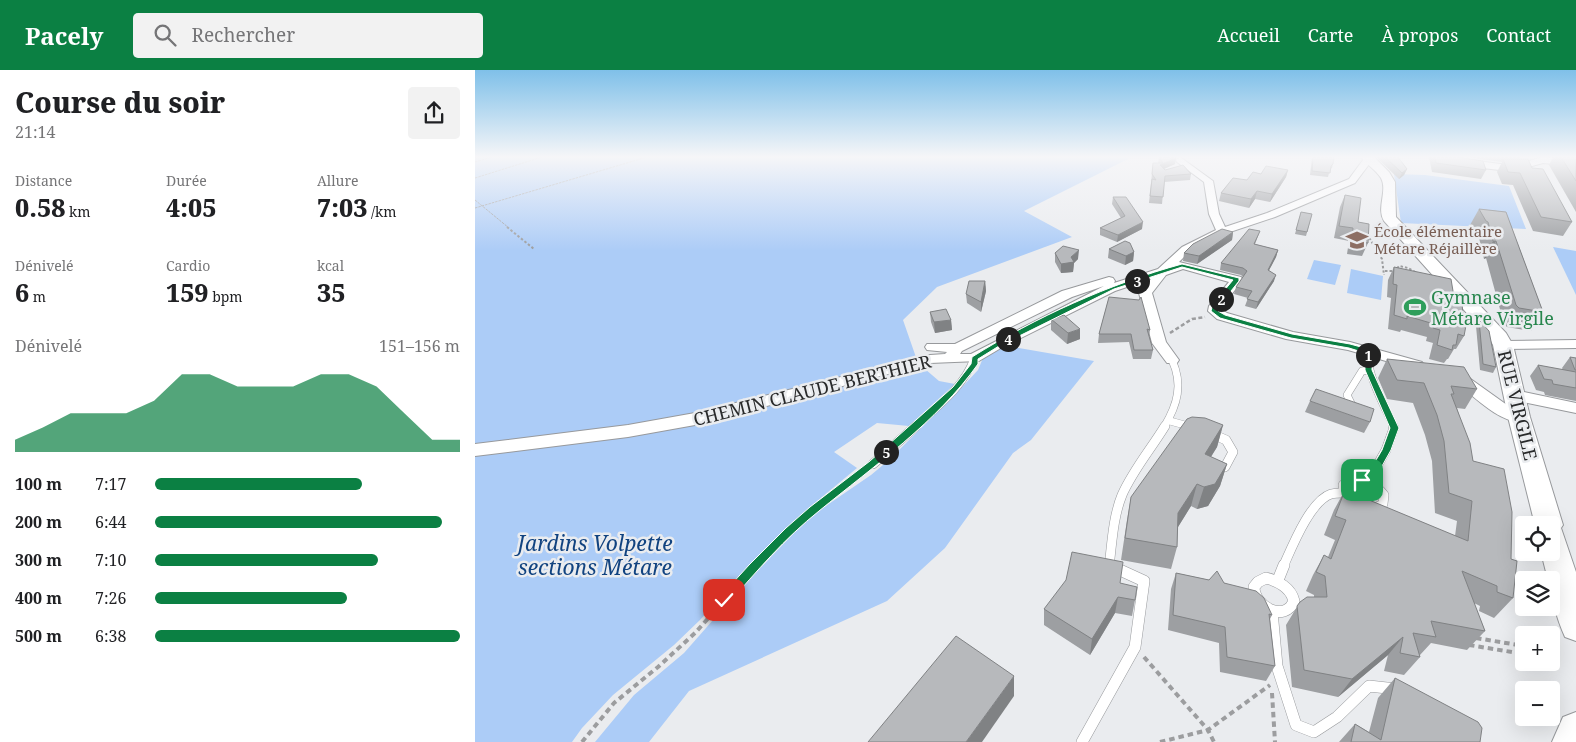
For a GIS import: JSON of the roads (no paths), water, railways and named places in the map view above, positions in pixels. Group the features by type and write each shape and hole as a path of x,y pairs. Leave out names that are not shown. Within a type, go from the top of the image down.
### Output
{"street":[{"path":"1209,188 1212,208 1218,225 1223,231"},
{"name":"CHEMIN CLAUDE BERTHIER","path":"475,450 628,431 685,420 953,353 974,358 996,345 1111,288 1161,272 1187,249 1211,235 1271,215 1334,188"},
{"name":"RUE VIRGILE","path":"1388,188 1386,210 1389,218 1493,328 1503,345 1547,516"},
{"path":"1172,360 1159,343 1145,294 1158,279 1161,272 1182,266 1237,280 1216,306 1215,311 1222,316 1291,336 1350,346 1462,378 1508,414 1517,406 1554,404 1576,408"},
{"path":"932,346 953,353 1067,294 1098,283 1133,276 1146,278"},
{"path":"1503,345 1576,344"},
{"path":"1554,404 1576,415"},
{"path":"1558,561 1576,626"},
{"path":"1571,742 1576,730"}],"lane":[{"path":"1368,482 1386,450 1395,428 1369,370 1368,355 1370,352"},
{"path":"873,464 956,389 974,364 974,358"},
{"path":"1082,742 1135,647 1144,581 1109,567 1114,524 1123,492 1170,421 1175,404 1179,376 1172,360"},
{"path":"1353,407 1347,395 1362,371 1369,370"},
{"path":"1170,421 1227,440 1233,452 1225,467"},
{"path":"1278,580 1294,541 1313,510 1330,494 1343,493 1359,506 1373,509 1379,507 1385,500 1384,495 1375,485 1350,479 1343,484 1343,493"},
{"path":"1265,578 1278,580 1289,589 1293,601 1288,610 1282,612 1272,611 1258,602 1253,591 1253,586 1256,582 1265,578"},
{"path":"1272,611 1277,666 1296,725 1314,732 1337,717 1369,686 1402,690 1411,694"}],"place":[{"name":"École élémentaire Métare Réjaillère","path":"1357,240"},
{"name":"Gymnase Métare Virgile","path":"1415,307"}],"park label":[{"name":"Jardins Volpette sections Métare","path":"595,555"}]}
